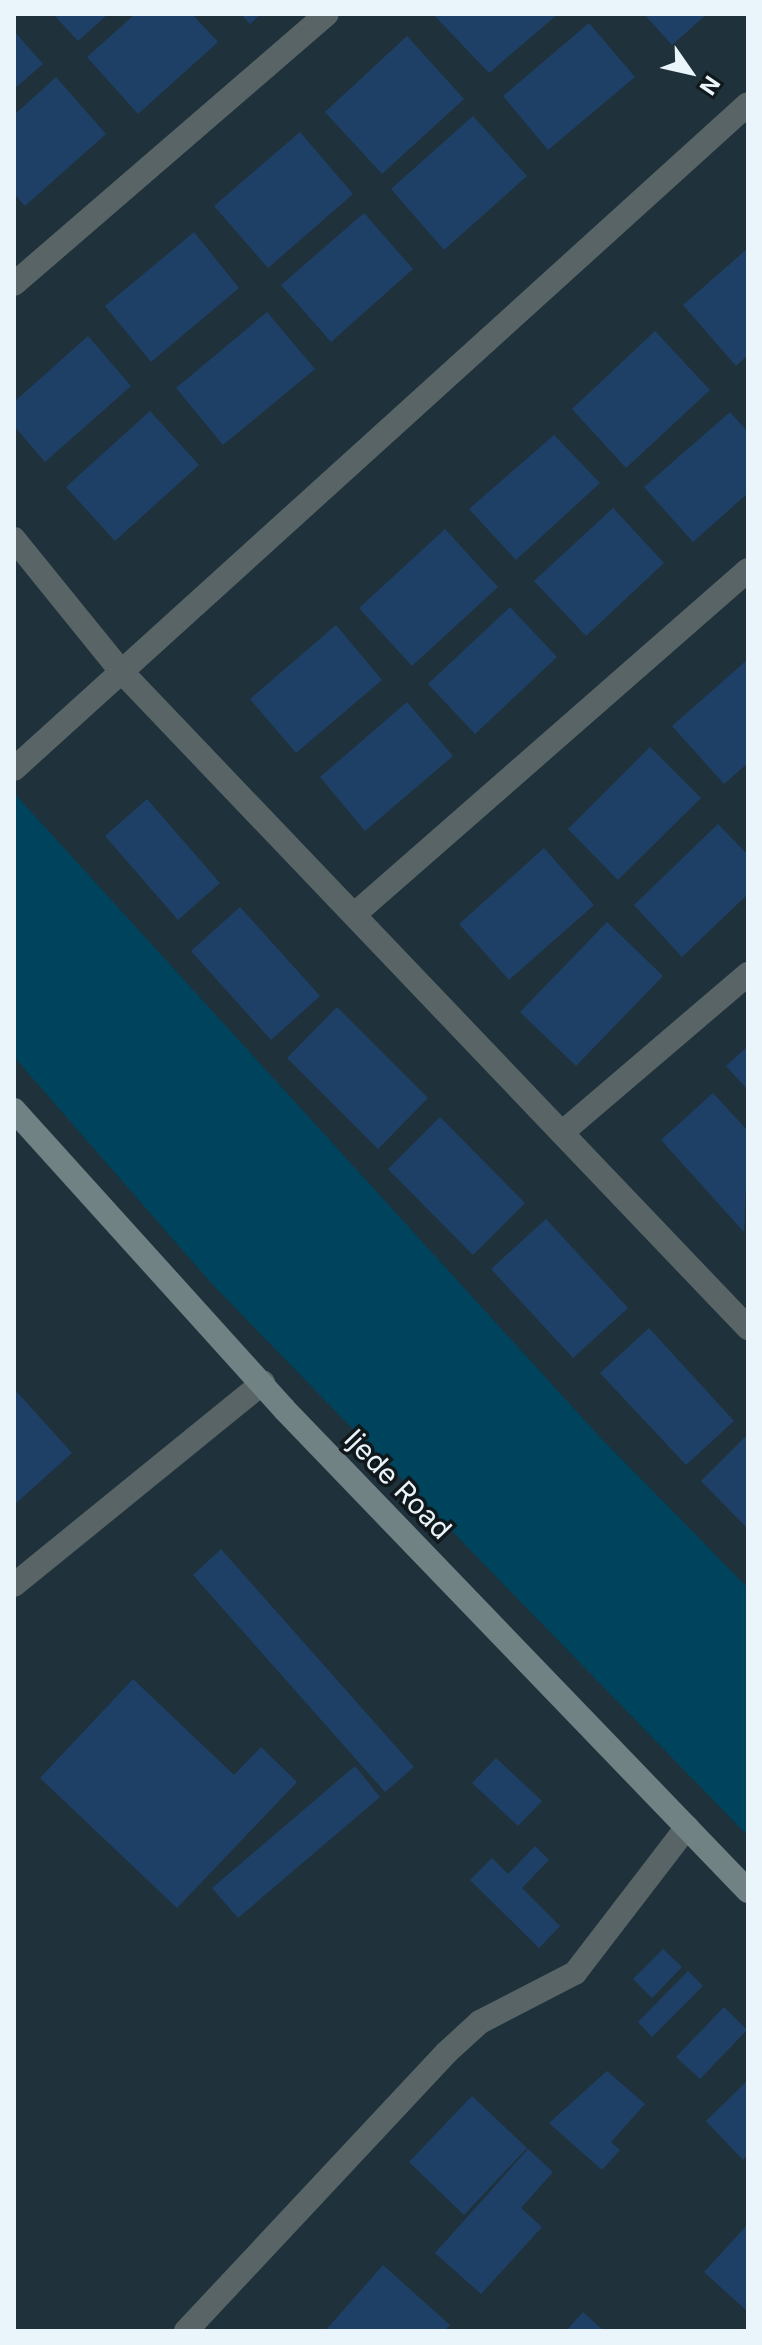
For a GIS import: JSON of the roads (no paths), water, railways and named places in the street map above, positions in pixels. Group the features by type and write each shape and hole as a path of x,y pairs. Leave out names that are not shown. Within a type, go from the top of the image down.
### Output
{"main road":[{"name":"Ijede Road","path":"14,1110 263,1383 748,1891"}],"street":[{"path":"14,284 327,14"},
{"path":"14,769 748,104"},
{"path":"14,539 120,670 356,913 748,1328"},
{"path":"356,913 748,570"},
{"path":"564,1131 748,974"},
{"path":"14,1585 263,1383"},
{"path":"186,2331 446,2053 480,2022 575,1973 687,1827"}]}
